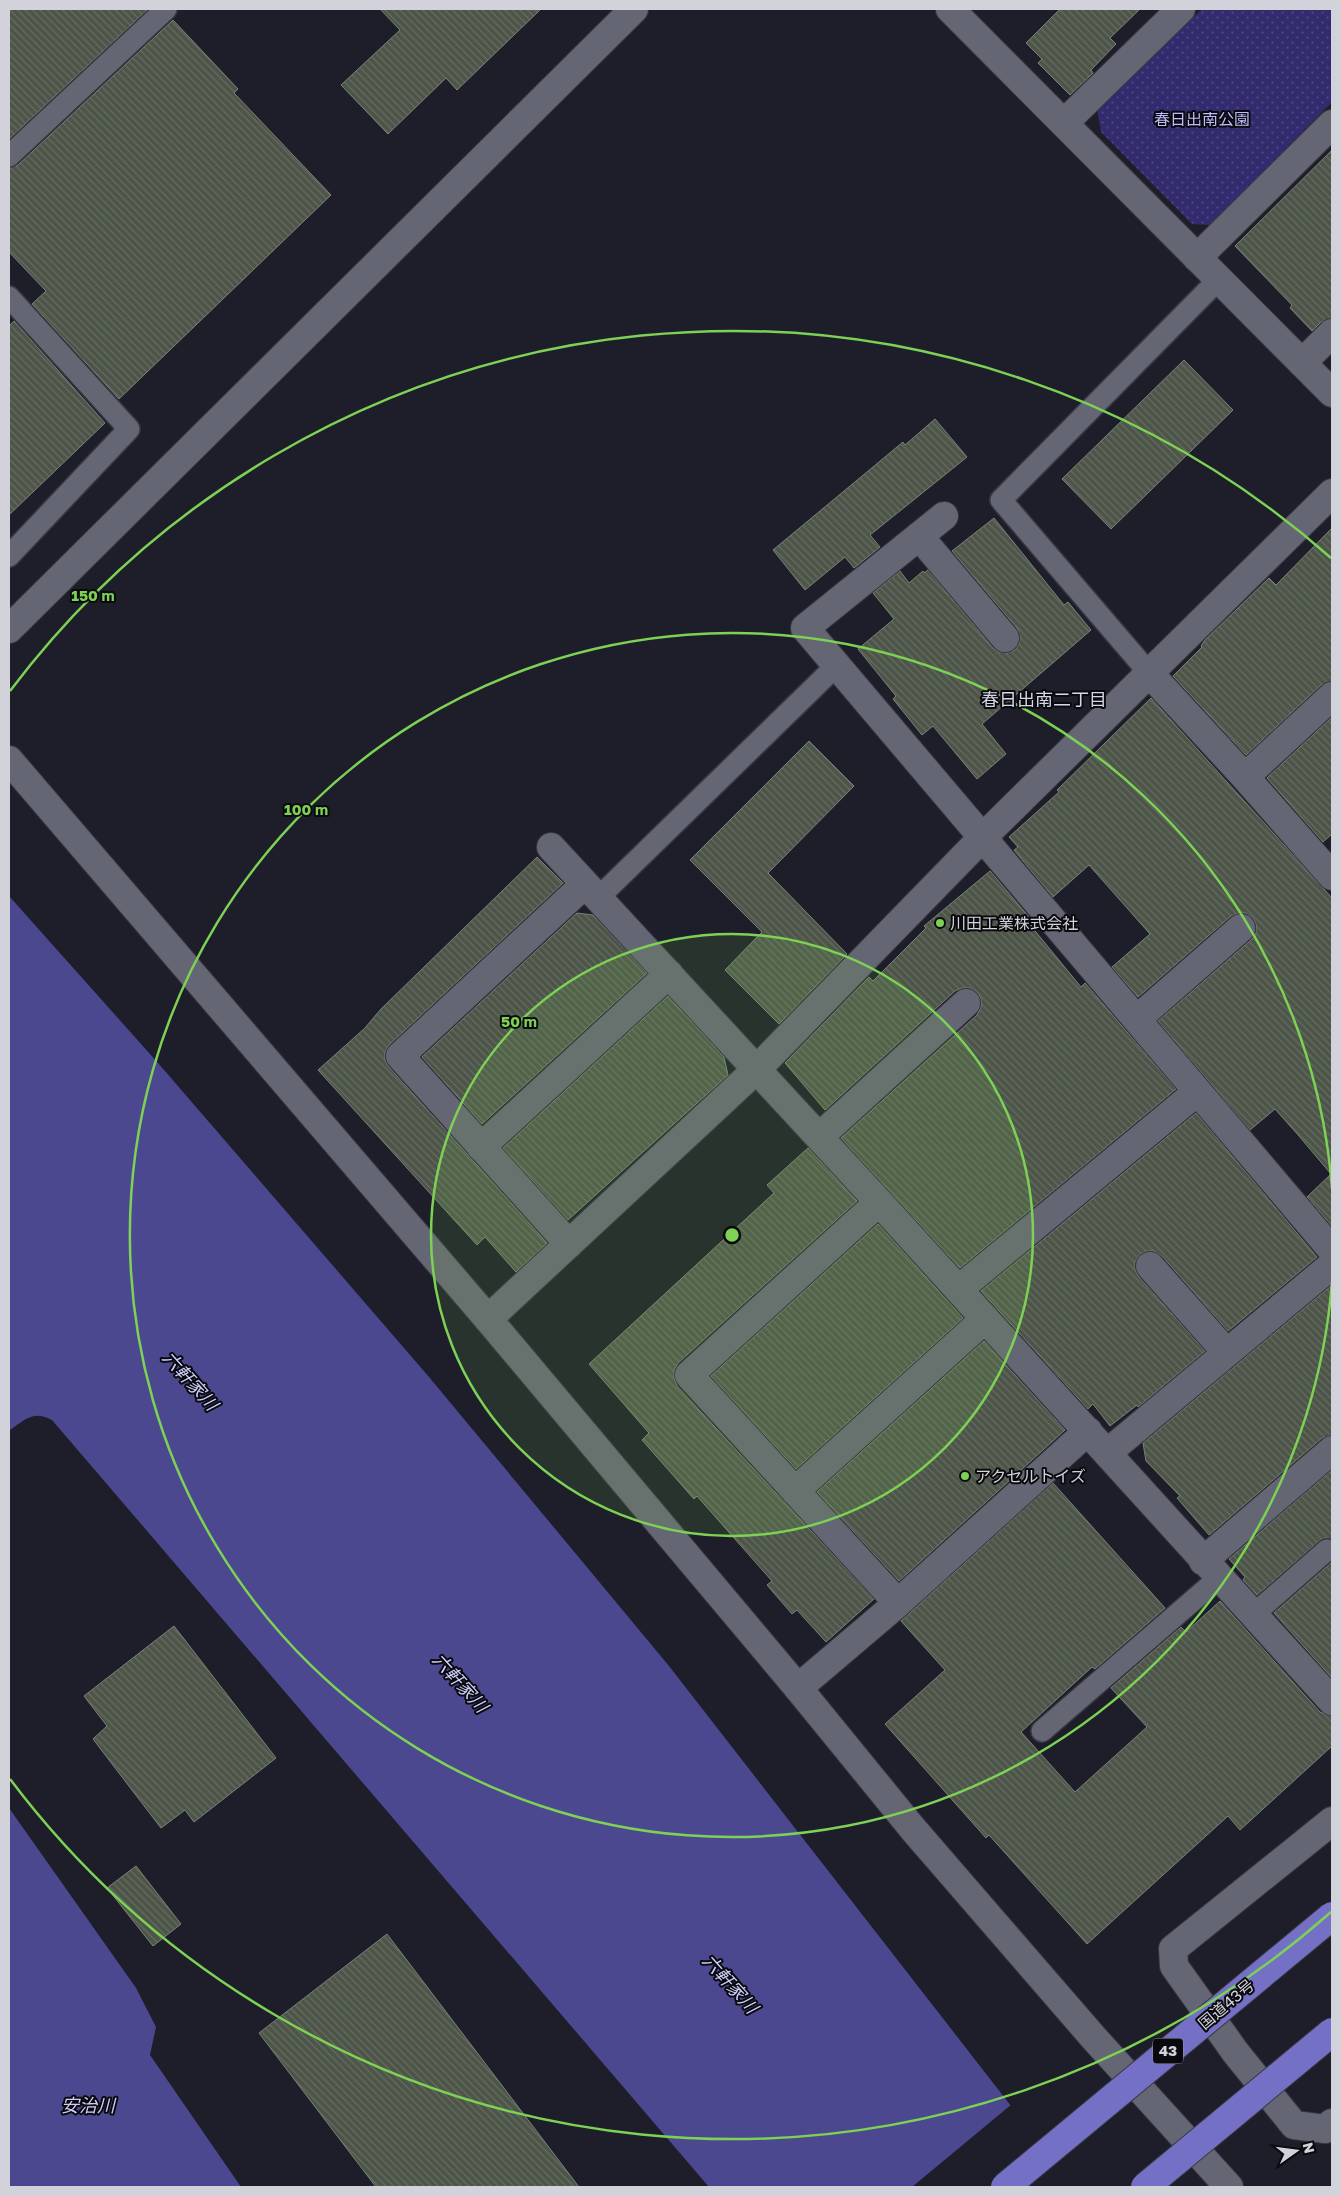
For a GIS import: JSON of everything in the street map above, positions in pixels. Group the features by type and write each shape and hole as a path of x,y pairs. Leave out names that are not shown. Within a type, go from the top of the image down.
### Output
{"highway":[{"name":"国道43号","path":"1004,2187 1332,1916"},
{"path":"1145,2187 1332,2032"}],"street":[{"path":"9,629 634,9"},
{"path":"950,9 1332,393"},
{"path":"1064,124 1181,9"},
{"path":"1197,258 1332,124"},
{"path":"1302,363 1332,333"},
{"path":"488,1319 757,1069 982,838 1332,493"},
{"path":"944,516 806,628 1332,1250"},
{"path":"919,536 1006,638"},
{"path":"1150,674 1246,777 1332,876"},
{"path":"1246,777 1332,696"},
{"path":"9,760 488,1319 798,1688 913,1829 1086,2030 1229,2187"},
{"path":"551,847 879,1202 1088,1431 1211,1570 1332,1700"},
{"path":"569,1244 400,1056 592,891"},
{"path":"1137,1018 1241,928"},
{"path":"482,1147 668,974"},
{"path":"818,1137 966,1003"},
{"path":"959,1290 1197,1092"},
{"path":"879,1202 689,1375 898,1603"},
{"path":"1107,1453 1332,1265"},
{"path":"1150,1266 1227,1353"},
{"path":"795,1491 985,1319"},
{"path":"798,1688 898,1603 1088,1431"},
{"path":"1211,1570 1332,1450"},
{"path":"1332,1821 1173,1949 1174,1966 1236,2053 1294,2125 1325,2129 1332,2123"}],"lane":[{"path":"9,156 166,9"},
{"path":"1150,674 1001,500 1219,279"},
{"path":"9,297 129,429 9,556"},
{"path":"592,891 837,665"},
{"path":"1253,1615 1327,1550"},
{"path":"1042,1731 1211,1570"}],"green space":[{"name":"春日出南公園","path":"1202,9 1332,9 1332,102 1210,225 1192,224 1101,132 1097,108"}],"water":[{"name":"六軒家川","path":"9,896 158,1063 429,1377 669,1666 1074,2187 709,2187 52,1420 40,1416 30,1417 10,1430"},
{"name":"安治川","path":"9,1808 136,1988 156,2027 150,2055 241,2187 9,2187"}],"pier":[{"path":"1012,2104 1076,2187 912,2187"}],"building":[{"path":"9,9 148,9 9,139"},
{"path":"380,9 541,9 457,90 446,78 388,134 341,85 400,30"},
{"path":"1060,9 1140,9 1110,38 1116,44 1091,70 1093,73 1070,95 1038,63 1042,59 1026,43"},
{"path":"173,20 238,89 234,93 331,195 119,399 32,304 46,291 9,252 9,168 18,165"},
{"path":"1332,150 1332,318 1321,322 1312,331 1290,308 1292,305 1235,246"},
{"path":"14,321 105,423 9,515 9,326"},
{"path":"1184,360 1233,410 1111,529 1062,479"},
{"path":"935,419 967,457 870,535 880,547 854,568 845,557 805,590 773,550 903,442 905,445"},
{"path":"994,518 1064,605 1068,602 1091,630 982,724 1006,754 977,779 933,726 922,735 893,699 896,696 858,649 894,619 873,593 900,571 909,583 923,571 924,573 928,570 993,648 999,652 1007,653 1015,650 1019,644 1020,636 1017,628 952,551"},
{"path":"1332,528 1332,681 1321,685 1246,755 1173,676 1202,647 1205,640 1269,578 1276,585"},
{"path":"1151,698 1332,898 1332,1226 1307,1197 1331,1174 1299,1136 1275,1109 1250,1130 1158,1021 1251,940 1256,933 1256,924 1253,918 1246,913 1238,913 1231,916 1138,997 1112,967 1150,934 1089,865 1053,897 1014,850 1018,847 1009,837 1059,792 1057,790"},
{"path":"1332,717 1332,834 1323,842 1267,778"},
{"path":"809,741 854,786 768,873 847,954 779,1024 725,970 762,932 690,860"},
{"path":"537,857 563,883 389,1045 385,1052 385,1060 388,1066 547,1243 516,1272 485,1237 477,1245 318,1070 365,1028 381,1009"},
{"path":"990,871 1034,923 1031,926 1081,987 1085,983 1176,1089 960,1268 841,1138 977,1015 981,1007 981,999 978,993 970,988 962,988 955,991 825,1110 785,1063 869,977 873,981 926,928 924,926"},
{"path":"577,913 593,915 647,973 482,1124 422,1057"},
{"path":"668,996 724,1057 728,1075 568,1220 503,1148"},
{"path":"1196,1113 1317,1257 1228,1331 1162,1256 1154,1251 1140,1254 1135,1262 1138,1276 1205,1351 1138,1407 1137,1405 1110,1426 1093,1404 1088,1409 981,1291"},
{"path":"808,1148 857,1201 678,1363 674,1370 674,1378 677,1386 874,1599 826,1642 797,1610 792,1614 767,1585 772,1581 697,1496 694,1499 642,1440 649,1433 589,1364 774,1193 767,1185"},
{"path":"878,1224 963,1318 796,1469 711,1376"},
{"path":"1332,1285 1332,1435 1322,1438 1209,1535 1177,1498 1180,1496 1146,1461 1143,1443"},
{"path":"984,1341 1065,1430 899,1581 817,1492"},
{"path":"1332,1470 1332,1539 1325,1538 1319,1541 1257,1595 1243,1580 1245,1577 1229,1559"},
{"path":"1053,1483 1165,1608 1095,1669 1092,1667 1021,1732 1075,1792 1147,1727 1111,1688 1181,1627 1186,1632 1220,1601 1320,1712 1332,1716 1332,1746 1240,1830 1228,1816 1087,1944 989,1835 986,1838 885,1724 945,1670 901,1621"},
{"path":"1332,1562 1332,1678 1274,1613"},
{"path":"174,1626 276,1758 194,1822 185,1810 161,1828 93,1739 107,1726 84,1696"},
{"path":"136,1866 181,1924 153,1946 107,1888"},
{"path":"387,1934 579,2187 376,2187 259,2033"}],"place":[{"name":"川田工業株式会社","path":"940,923"},
{"name":"アクセルトイズ","path":"965,1476"}],"district":[{"name":"春日出南二丁目","path":"1044,700"}]}
